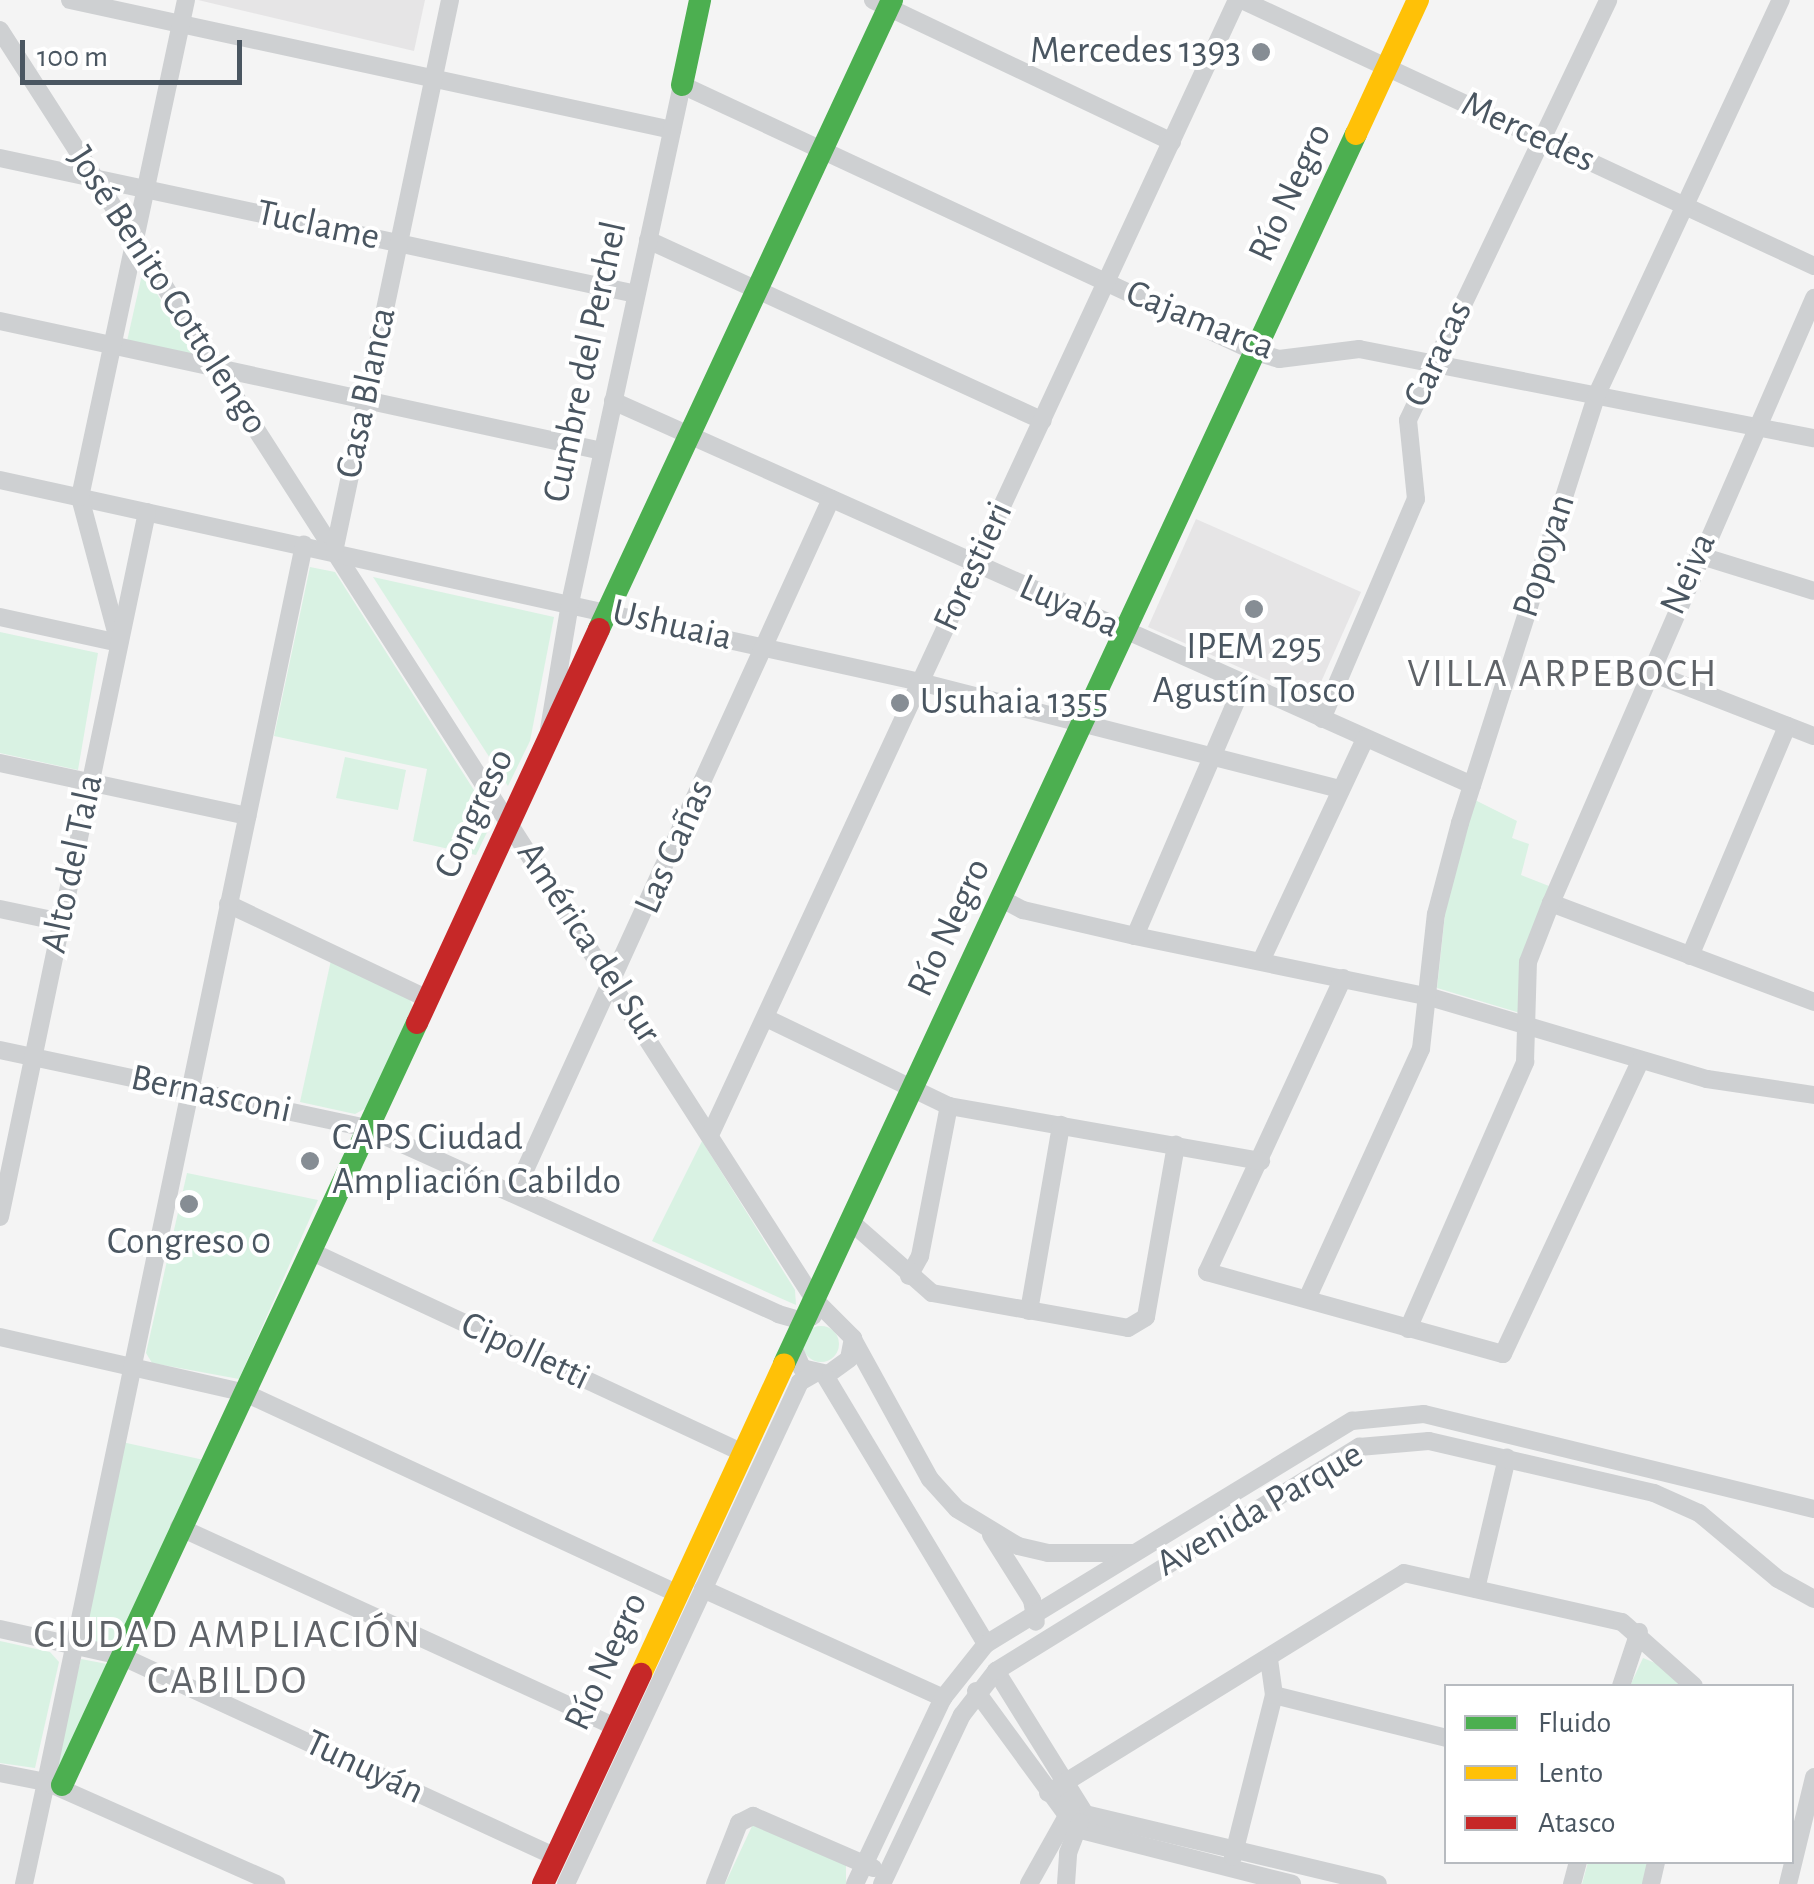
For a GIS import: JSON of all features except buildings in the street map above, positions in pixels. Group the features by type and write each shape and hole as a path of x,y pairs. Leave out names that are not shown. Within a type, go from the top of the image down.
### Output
{"street":[{"path":"70,0 672,130"},
{"path":"0,618 119,643 80,497 186,0"},
{"name":"Casa Blanca","path":"334,552 450,0"},
{"name":"Cumbre del Perchel","path":"548,740 570,603 700,0"},
{"name":"Mercedes","path":"1240,0 1814,266"},
{"name":"Forestieri","path":"711,1133 1240,0"},
{"name":"Río Negro","path":"544,1884 802,1321 822,1306 850,1222 1418,0"},
{"name":"Caracas","path":"1322,718 1416,499 1408,420 1608,0"},
{"name":"Popoyan","path":"1307,1299 1421,1049 1430,997 1436,914 1472,785 1596,394 1781,0"},
{"path":"885,2 1172,142"},
{"name":"Congreso","path":"54,1784 120,1656 825,151 885,2"},
{"name":"José Benito Cottolengo","path":"0,30 334,552"},
{"name":"Cajamarca","path":"682,85 1256,352 1279,358 1359,349 1814,438"},
{"name":"Tuclame","path":"0,158 636,294"},
{"path":"648,240 1043,421"},
{"name":"Neiva","path":"1408,1329 1525,1062 1528,962 1647,671 1814,298"},
{"path":"0,321 602,451"},
{"name":"Luyaba","path":"613,402 1472,785"},
{"name":"Ushuaia","path":"0,480 920,682 1341,789"},
{"name":"Las Cañas","path":"515,1192 614,984 831,499"},
{"name":"Alto del Tala","path":"0,1217 3,1187 146,512"},
{"path":"24,1884 54,1784 72,1644 304,546"},
{"name":"América del Sur","path":"334,552 822,1306"},
{"path":"1698,556 1814,591"},
{"path":"1647,671 1814,736"},
{"path":"1134,936 1244,683"},
{"path":"1690,956 1787,726"},
{"path":"1261,961 1365,739"},
{"path":"0,764 247,816"},
{"path":"1002,899 1024,910 1134,936 1430,997 1640,1061 1813,1092"},
{"path":"228,904 428,998"},
{"path":"1551,904 1814,1002"},
{"path":"0,909 61,922"},
{"path":"1344,978 1207,1272 1492,1354 1511,1346 1640,1061"},
{"path":"766,1018 911,1092 949,1106 1261,1160"},
{"name":"Bernasconi","path":"0,1050 367,1128 802,1321"},
{"path":"909,1276 920,1256 949,1106"},
{"path":"1029,1311 1061,1125"},
{"path":"850,1222 932,1292 1029,1311 1140,1325 1176,1145"},
{"name":"Cipolletti","path":"310,1252 741,1452"},
{"path":"822,1306 853,1338 930,1480 983,1526 1036,1614 1038,1642"},
{"path":"0,1337 242,1392 677,1593"},
{"path":"819,1374 849,1359 853,1338"},
{"path":"792,1345 802,1368 819,1374 986,1644"},
{"name":"Río Negro","path":"566,1884 800,1382 819,1374"},
{"path":"856,1884 943,1698 986,1644 1328,1432 1400,1412 1814,1509"},
{"name":"Avenida Parque","path":"885,1879 976,1691 996,1670 1359,1447 1411,1439 1507,1458 1681,1503 1814,1599"},
{"path":"1476,1588 1507,1458"},
{"path":"179,1526 615,1727"},
{"path":"983,1526 1048,1552 1138,1553"},
{"path":"1168,1533 1181,1555"},
{"path":"1055,1789 1404,1574 1622,1622 1640,1632 1692,1684"},
{"path":"703,1589 943,1698"},
{"name":"Tunuyán","path":"0,1629 120,1656 556,1857"},
{"path":"1622,1684 1640,1632"},
{"path":"1230,1868 1274,1695 1269,1658"},
{"path":"996,1670 1055,1789"},
{"path":"976,1691 993,1707 1075,1816 1230,1868 1292,1884"},
{"path":"1274,1695 1444,1738"},
{"path":"0,1772 54,1784 276,1884"},
{"path":"1794,1859 1814,1777"},
{"path":"714,1884 740,1824 753,1816 864,1864 885,1879"},
{"path":"1075,1816 1378,1884"},
{"path":"1028,1884 1075,1816"},
{"path":"1066,1884 1075,1816"}],"shaded area":[{"path":"198,0 425,0 414,51"},
{"name":"IPEM 295 Agustín Tosco","path":"1196,519 1361,592 1313,700 1148,627"}],"green space":[{"path":"143,270 195,358 127,341"},
{"path":"310,567 335,572 493,820 476,855 413,841 427,769 274,736"},
{"path":"373,577 554,617 530,741 508,786"},
{"path":"0,632 98,653 78,770 0,753"},
{"path":"345,757 406,770 398,810 336,798"},
{"path":"1475,800 1517,821 1512,838 1529,844 1521,875 1549,886 1520,961 1520,1013 1437,988 1447,896"},
{"path":"331,960 408,996 413,1007 368,1107 355,1114 300,1102"},
{"path":"702,1141 795,1290 796,1305 652,1241"},
{"path":"187,1173 318,1200 239,1379 152,1363 146,1353"},
{"path":"821,1326 834,1331 839,1344 834,1357 821,1362 808,1357 803,1344 808,1331"},
{"path":"122,1442 204,1460 119,1645 111,1648 90,1643 82,1631"},
{"path":"0,1641 50,1652 59,1662 35,1768 0,1763"},
{"path":"1643,1658 1665,1667 1683,1684 1631,1684"},
{"path":"81,1659 107,1664 64,1774 53,1771"},
{"path":"753,1824 846,1864 846,1884 725,1884"},
{"path":"1587,1864 1648,1864 1643,1884 1582,1884"}],"traffic: fast":[{"path":"682,85 700,0"},
{"path":"599,629 892,0"},
{"path":"784,1364 1356,134"},
{"path":"62,1785 417,1023"}],"traffic: slow":[{"path":"1356,134 1418,0"},
{"path":"641,1674 784,1364"}],"traffic: jam":[{"path":"417,1023 599,629"},
{"path":"543,1884 641,1674"}],"place":[{"name":"Mercedes 1393","path":"1261,52"},
{"name":"IPEM 295 Agustín Tosco","path":"1254,609"},
{"name":"Usuhaia 1355","path":"900,703"},
{"name":"CAPS Ciudad Ampliación Cabildo","path":"310,1161"},
{"name":"Congreso 0","path":"189,1204"}],"district":[{"name":"VILLA ARPEBOCH","path":"1563,674"},
{"name":"CIUDAD AMPLIACIÓN CABILDO","path":"228,1658"}]}
